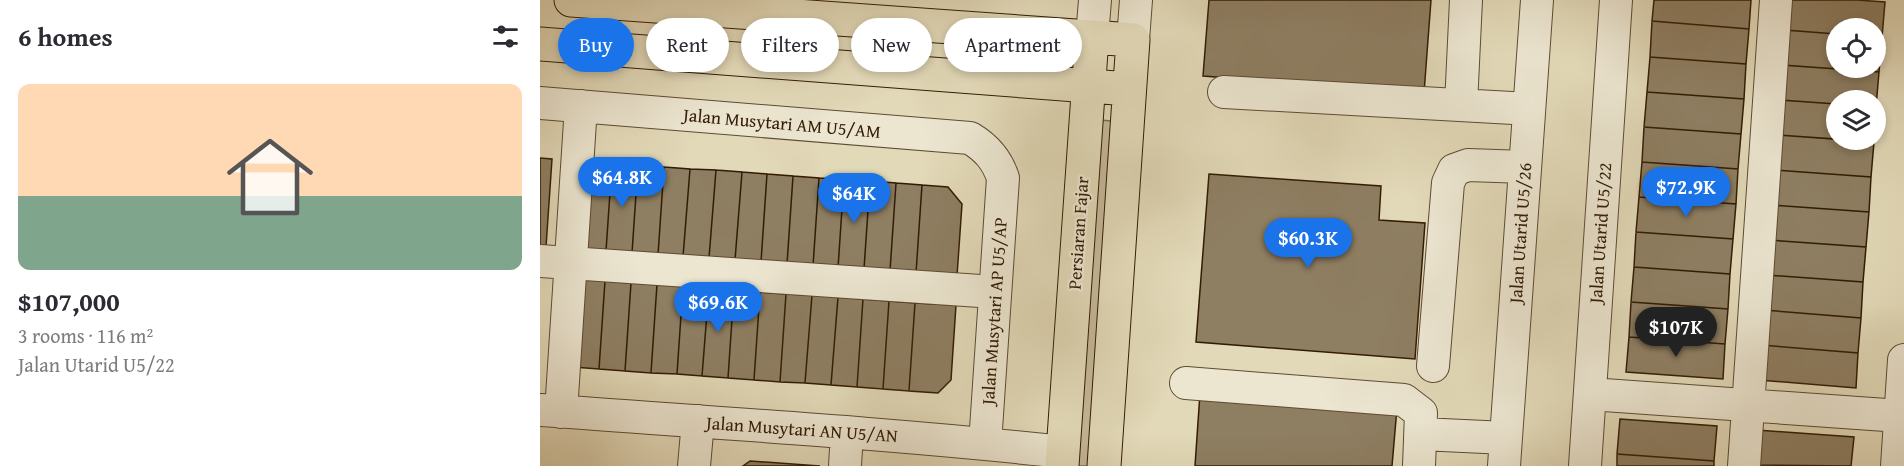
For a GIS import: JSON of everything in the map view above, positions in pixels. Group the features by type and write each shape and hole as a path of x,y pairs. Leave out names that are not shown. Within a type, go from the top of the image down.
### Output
{"main road":[{"path":"571,0 1133,40 1104,466"},
{"name":"Persiaran Fajar","path":"1062,459 1092,37"},
{"path":"540,44 1129,89"}],"street":[{"name":"Persiaran Fajar","path":"1092,37 1095,0"},
{"path":"1133,40 1136,0"},
{"path":"1461,105 1466,0"},
{"name":"Jalan Utarid U5/26","path":"1505,452 1537,0"},
{"name":"Jalan Utarid U5/22","path":"1585,466 1616,0"},
{"path":"1744,466 1776,0"},
{"path":"1224,92 1529,109"},
{"name":"Jalan Musytari AM U5/AM","path":"540,103 970,138 991,154 1003,178"},
{"path":"550,411 571,263 581,106"},
{"path":"1432,366 1448,183 1454,170 1467,165 1525,167"},
{"name":"Jalan Musytari AP U5/AP","path":"992,451 995,292 1003,178"},
{"path":"540,261 995,292"},
{"path":"1897,466 1904,360"},
{"path":"1185,383 1404,400 1421,413 1419,466"},
{"path":"1590,394 1900,416"},
{"name":"Jalan Musytari AN U5/AN","path":"550,411 847,432 1062,459"},
{"path":"694,466 698,421"},
{"path":"845,466 847,432"},
{"path":"1421,434 1505,452"}],"shaded area":[{"path":"1100,120 1111,121 1089,466 1078,466"}],"building":[{"path":"1209,0 1431,0 1424,93 1203,76"},
{"path":"1654,0 1751,0 1749,29 1652,21"},
{"path":"1787,0 1885,2 1884,18 1826,18 1826,33 1785,30"},
{"path":"1652,21 1749,29 1746,64 1650,57"},
{"path":"1785,30 1826,33 1826,68 1782,65"},
{"path":"1650,57 1746,64 1744,99 1647,92"},
{"path":"1782,65 1826,68 1826,78 1878,78 1877,90 1826,90 1826,103 1780,100"},
{"path":"1647,92 1744,99 1741,134 1644,127"},
{"path":"1780,100 1826,103 1826,138 1777,135"},
{"path":"1644,127 1741,134 1738,169 1642,162"},
{"path":"1777,135 1826,139 1826,150 1873,150 1871,177 1775,170"},
{"path":"540,158 552,159 546,247 540,247"},
{"path":"587,161 612,163 606,251 581,249"},
{"path":"1642,162 1738,169 1736,204 1639,197"},
{"path":"612,163 638,165 632,253 606,251"},
{"path":"638,165 664,167 658,255 632,253"},
{"path":"664,167 690,169 683,257 658,255"},
{"path":"690,169 716,170 709,258 683,257"},
{"path":"716,170 742,172 735,260 709,258"},
{"path":"1775,170 1871,177 1869,212 1772,205"},
{"path":"742,172 767,174 761,262 735,260"},
{"path":"767,174 793,176 787,264 761,262"},
{"path":"1209,174 1381,186 1379,220 1425,223 1415,359 1196,342"},
{"path":"793,176 819,178 813,266 787,264"},
{"path":"819,178 844,179 838,268 813,266"},
{"path":"844,179 870,181 864,269 838,268"},
{"path":"870,181 896,183 890,271 864,269"},
{"path":"896,183 922,185 916,273 890,271"},
{"path":"922,185 948,187 962,204 957,276 916,273"},
{"path":"1639,197 1736,204 1733,239 1636,232"},
{"path":"1772,205 1869,212 1866,247 1769,240"},
{"path":"1636,232 1733,239 1730,274 1634,267"},
{"path":"1769,240 1866,247 1863,282 1766,275"},
{"path":"1634,267 1730,274 1728,309 1631,302"},
{"path":"1766,275 1863,282 1861,318 1764,310"},
{"path":"579,279 605,281 599,369 573,367"},
{"path":"605,281 631,283 625,371 599,369"},
{"path":"631,283 657,284 651,373 625,371"},
{"path":"657,284 683,286 677,374 651,373"},
{"path":"683,286 709,288 702,376 677,374"},
{"path":"709,288 734,290 728,378 702,376"},
{"path":"734,290 760,292 754,380 728,378"},
{"path":"760,292 786,294 780,382 754,380"},
{"path":"786,294 812,295 805,383 780,382"},
{"path":"812,295 838,297 831,385 805,383"},
{"path":"838,297 863,299 857,387 831,385"},
{"path":"863,299 889,301 883,389 857,387"},
{"path":"889,301 915,303 909,391 883,389"},
{"path":"1631,302 1728,309 1725,344 1629,337"},
{"path":"915,303 956,305 951,380 938,393 909,391"},
{"path":"1764,310 1861,318 1858,353 1761,345"},
{"path":"1629,337 1725,344 1723,379 1626,372"},
{"path":"1761,345 1858,353 1856,388 1759,380"},
{"path":"1200,393 1397,408 1392,466 1195,466"},
{"path":"1620,419 1717,426 1714,461 1617,454"},
{"path":"1757,430 1854,437 1851,466 1754,465"},
{"path":"1617,454 1714,461 1714,466 1617,466"},
{"path":"750,461 820,466 743,466"}]}
